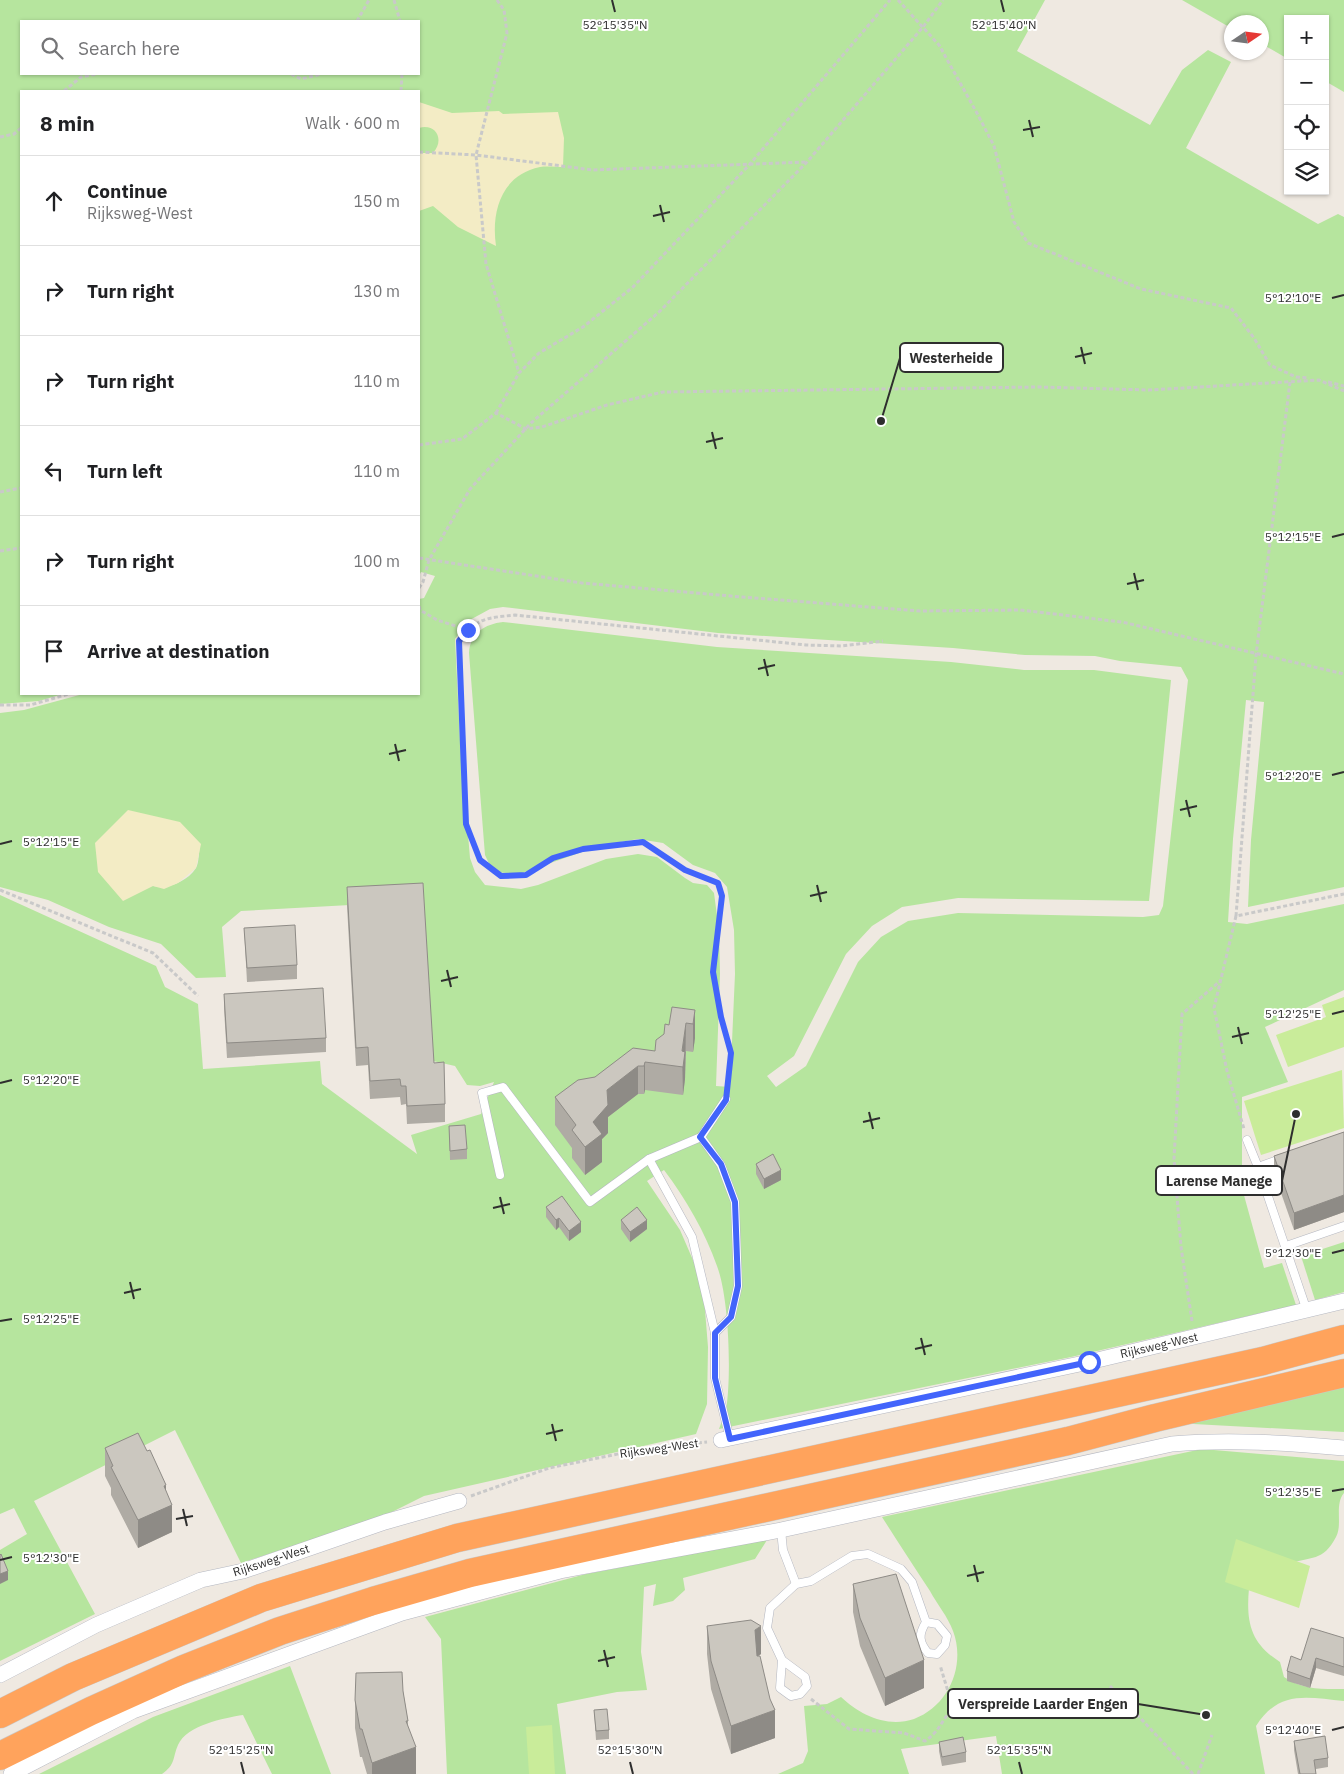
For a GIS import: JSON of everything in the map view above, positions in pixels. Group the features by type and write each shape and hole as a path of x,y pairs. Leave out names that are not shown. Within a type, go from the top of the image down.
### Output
{"highway":[{"path":"0,1714 73,1677 262,1598 457,1538 1263,1361 1344,1339"},
{"path":"0,1756 91,1711 184,1669 254,1641 363,1604 461,1575 1068,1441 1155,1418 1344,1373"}],"street":[{"name":"Rijksweg-West","path":"725,1440 1194,1337 1344,1301"},
{"path":"11,1774 133,1711 402,1613 560,1571 781,1530 1172,1444 1208,1440 1275,1442 1344,1448"},
{"name":"Rijksweg-West","path":"0,1675 96,1625 201,1580 243,1571 385,1522 459,1501"}],"lane":[{"path":"500,1176 482,1093 503,1086 590,1202 649,1159 700,1137 726,1100"},
{"path":"700,1137 721,1164 735,1202 738,1286 731,1317 715,1333"},
{"path":"1247,1140 1286,1246 1307,1311"},
{"path":"1258,1167 1292,1155"},
{"path":"649,1159 692,1238 715,1333 715,1378 725,1440"},
{"path":"1286,1246 1344,1226"},
{"path":"781,1530 783,1550 796,1584"},
{"path":"782,1660 780,1688 791,1696 802,1692 807,1686 805,1677 782,1660 767,1628 770,1608 796,1584 811,1581 852,1556 868,1554 901,1569 912,1582 926,1622"},
{"path":"926,1622 937,1624 947,1636 945,1645 937,1654 928,1653 921,1644 920,1632 926,1622"}],"path":[{"path":"358,20 369,0"},
{"path":"394,0 400,20"},
{"path":"497,0 504,10 507,33 476,155 486,264 519,373"},
{"path":"420,445 462,439 496,414 519,373 539,353 583,327 633,286 750,164 890,0"},
{"path":"898,0 939,45 994,146 1014,222 1028,244 1141,289 1231,308 1254,338 1270,365 1296,377 1344,386"},
{"path":"420,586 429,560 470,489 526,429 659,312 807,162 923,27 943,0"},
{"path":"65,90 81,77 91,75"},
{"path":"293,75 302,79 318,75"},
{"path":"401,90 402,75"},
{"path":"0,137 14,134 20,129"},
{"path":"420,152 476,155 593,170 807,162"},
{"path":"496,414 526,429 542,427 607,405 663,392 1038,387 1149,390 1319,380 1344,391"},
{"path":"1247,1140 1227,1071 1214,1008 1236,916 1256,654 1290,382"},
{"path":"0,492 20,488"},
{"path":"0,551 20,548"},
{"path":"420,558 582,583 920,611 1020,610 1122,622 1344,674"},
{"path":"420,610 437,620 468,630"},
{"path":"726,1100 731,1053 721,1017 713,972 722,896 718,883 685,870 643,842 583,849 553,858 526,875 501,876 480,860 466,824 459,641 475,623 486,618 515,615 806,645 842,646 883,641"},
{"path":"0,705 30,704 64,695"},
{"path":"0,890 153,953 198,996"},
{"path":"1236,916 1344,894"},
{"path":"1194,1337 1181,1247 1174,1159 1182,1014 1220,981"},
{"name":"Rijksweg-West","path":"459,1501 549,1468 642,1449 725,1440"},
{"path":"802,1692 848,1729 904,1733 925,1741 937,1733 946,1715 953,1708 937,1654"},
{"path":"1110,1686 1194,1774"},
{"path":"1198,1774 1212,1735"}],"green space":[{"path":"0,0 1045,0 1017,51 1150,125 1182,70 1208,50 1231,62 1186,148 1318,224 1338,214 1344,217 1344,887 1248,907 1251,840 1264,702 1246,700 1233,839 1228,922 1247,924 1344,904 1344,990 1265,1027 1288,1082 1242,1097 1242,1188 1264,1268 1282,1263 1296,1305 1071,1357 719,1429 726,1406 729,1372 728,1334 721,1280 701,1228 680,1192 664,1170 647,1181 680,1230 699,1274 704,1298 708,1347 707,1404 696,1434 424,1496 382,1517 241,1563 175,1430 34,1501 95,1614 0,1661 0,1550 27,1534 14,1508 0,1514 0,895 156,966 165,987 198,1004 203,1069 320,1061 322,1084 417,1154 411,1135 481,1114 494,1082 480,1086 467,1085 455,1066 433,1061 423,901 241,911 222,927 226,977 196,978 161,944 109,927 48,900 0,887 0,713 24,710 79,695 420,695 420,599 424,598 435,576 421,572 420,574 420,90 20,90 20,695 60,695 39,701 0,704","holes":["503,607 718,633 953,648 1025,655 1095,656 1120,661 1181,667 1188,680 1163,906 1159,915 1143,917 958,913 908,921 881,937 858,962 806,1066 776,1087 767,1076 794,1056 846,954 872,926 902,907 958,898 1149,901 1171,680 1094,670 1024,670 951,662 717,647 503,622 485,627 475,635 469,653 485,855 493,872 519,874 602,845 638,839 663,843 693,865 715,873 727,887 734,930 735,974 730,1087 716,1086 720,974 719,931 714,893 707,885 693,883 657,857 638,854 606,859 538,885 521,889 485,885 475,872 470,858 460,740 455,639 468,621 490,609","200,844 196,868 182,881 171,885 153,886"]},
{"path":"1182,0 1344,0 1344,92 1329,83 1329,15 1284,15 1284,57 1269,48 1269,15 1224,15 1224,24"},
{"path":"1344,997 1344,1047 1288,1067 1276,1035 1326,1017 1322,1005"},
{"path":"1342,1070 1344,1128 1261,1155 1244,1101"},
{"path":"1344,1242 1344,1292 1315,1300 1301,1256"},
{"path":"1344,1379 1344,1432 1175,1423"},
{"path":"1202,1449 1344,1461 1344,1493 1339,1509 1339,1526 1336,1537 1331,1545 1326,1551 1316,1557 1278,1568 1249,1588 1248,1611 1252,1631 1262,1647 1280,1662 1284,1677 1305,1687 1344,1689 1344,1701 1294,1698 1274,1706 1265,1714 1256,1726 1265,1774 1002,1774 996,1736 901,1749 909,1774 778,1774 803,1763 808,1751 804,1706 827,1704 841,1697 857,1709 874,1718 894,1722 904,1721 914,1719 937,1705 951,1683 956,1670 957,1657 951,1626 882,1517"},
{"path":"1236,1539 1310,1566 1299,1608 1225,1582"},
{"path":"767,1540 755,1559 683,1578 685,1590 673,1601 653,1606 656,1584 644,1587 641,1652 647,1690 617,1692 557,1704 566,1774 447,1774 441,1639 425,1617 586,1574"},
{"path":"290,1666 331,1774 272,1774 243,1715 226,1718 189,1732 178,1745 172,1764 162,1774 39,1774 153,1717"},
{"path":"552,1725 555,1774 529,1774 526,1727"}],"sand":[{"path":"420,102 452,113 499,111 503,114 558,112 564,138 563,167 540,167 527,171 516,178 508,187 497,208 495,220 496,246 458,227 433,206 420,211 420,153 433,153 438,143 437,134 434,130 425,127 420,128"},
{"path":"128,810 180,822 201,844 196,868 178,883 164,889 153,886 123,901 98,872 95,843"}],"building":[{"path":"423,883 434,1063 444,1062 445,1104 407,1106 406,1086 401,1086 400,1079 370,1081 368,1047 356,1048 347,887"},
{"path":"295,925 297,965 247,968 244,928"},
{"path":"323,988 326,1038 227,1043 224,994"},
{"path":"672,1007 695,1010 693,1024 686,1023 682,1051 685,1052 683,1067 645,1062 644,1066 638,1066 607,1090 608,1105 593,1122 602,1134 585,1147 572,1130 576,1125 555,1097 578,1080 595,1077 633,1048 655,1051 656,1040 664,1034 665,1024 669,1025"},
{"path":"465,1125 467,1149 450,1151 449,1126"},
{"path":"1344,1132 1344,1195 1294,1213 1274,1156"},
{"path":"773,1154 781,1170 764,1179 756,1164"},
{"path":"562,1196 581,1222 569,1231 559,1218 556,1220 546,1207"},
{"path":"637,1207 647,1220 630,1232 621,1220"},
{"path":"138,1433 147,1451 150,1450 166,1485 164,1486 172,1505 138,1520 111,1467 113,1466 105,1448"},
{"path":"0,1555 8,1571 0,1574"},
{"path":"896,1574 924,1660 885,1678 860,1618 853,1584"},
{"path":"751,1620 761,1626 755,1630 757,1656 760,1656 770,1699 775,1710 731,1726 711,1661 707,1626"},
{"path":"1311,1628 1344,1638 1344,1667 1316,1658 1310,1679 1287,1671 1291,1656 1301,1660"},
{"path":"402,1672 408,1721 406,1721 416,1747 372,1763 362,1729 360,1729 355,1700 356,1673"},
{"path":"607,1709 609,1730 596,1731 594,1710"},
{"path":"1325,1736 1328,1758 1314,1760 1316,1774 1300,1774 1294,1741"},
{"path":"963,1737 966,1752 942,1757 939,1742"}],"place":[{"name":"Westerheide","path":"881,421"},
{"name":"Larense Manege","path":"1296,1114"},
{"name":"Verspreide Laarder Engen","path":"1206,1715"}],"route":[{"path":"468,630 459,641 466,824 480,860 501,876 526,875 553,858 583,849 643,842 685,870 718,883 722,896 713,972 721,1017 731,1053 726,1100 700,1137 721,1164 735,1202 738,1286 731,1317 715,1333 715,1378 730,1439 1089,1362"}]}
